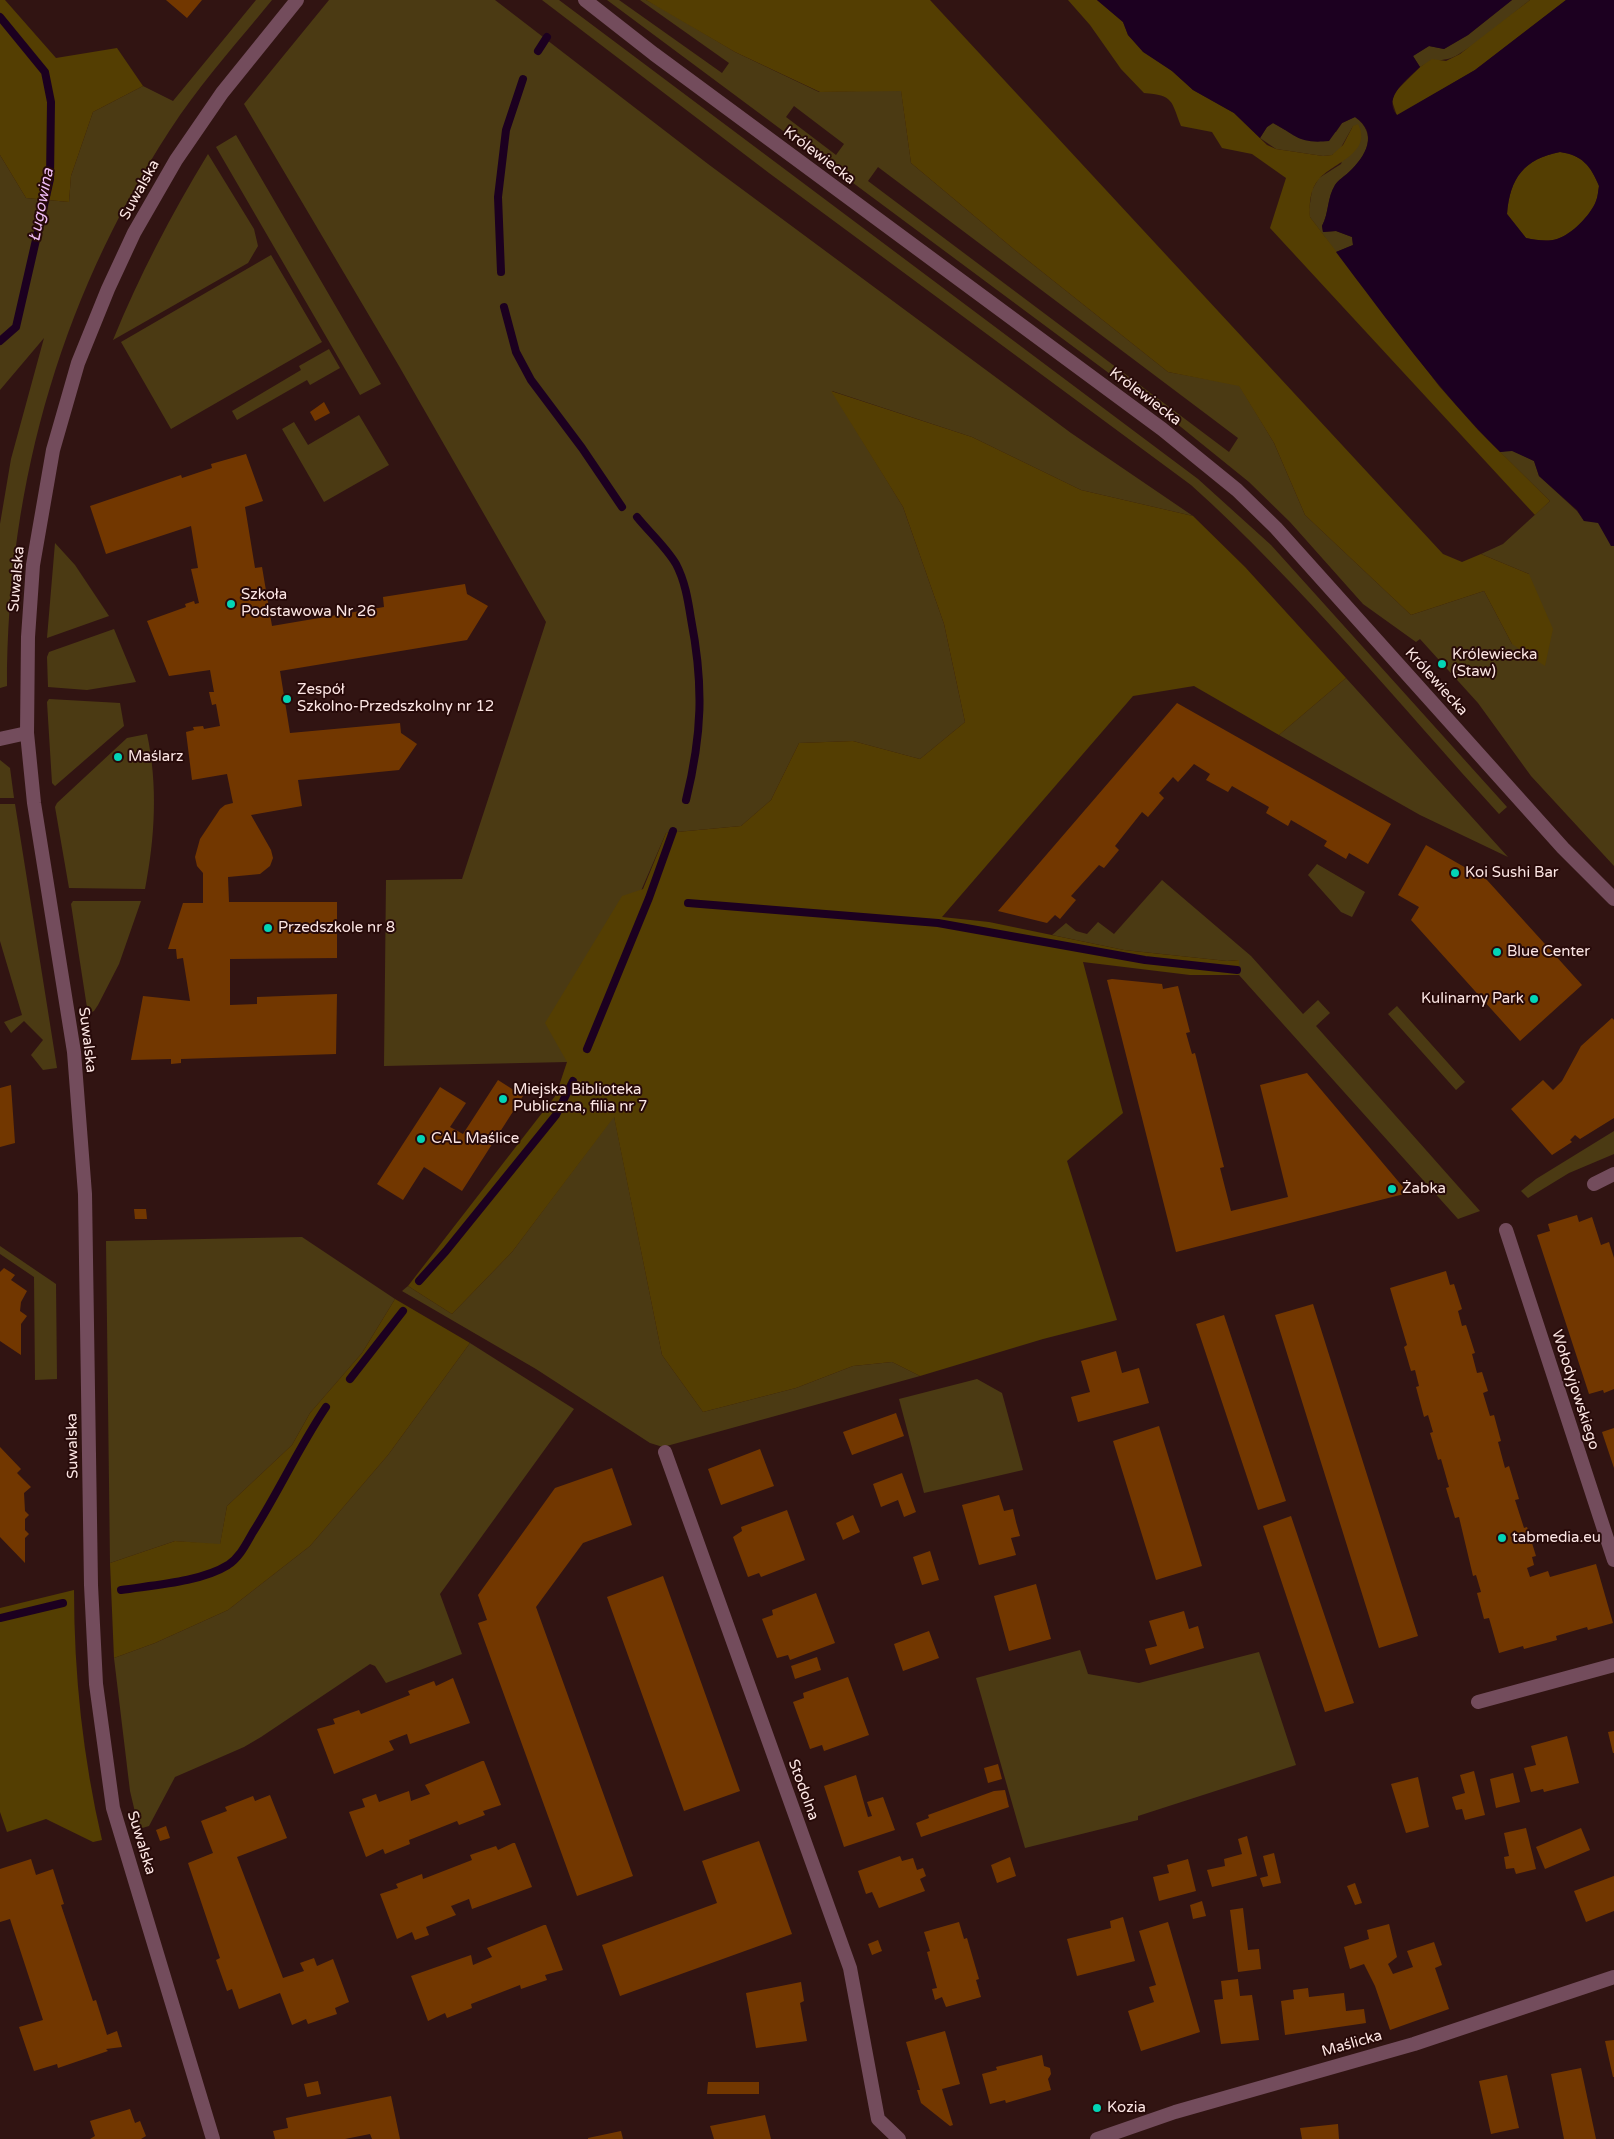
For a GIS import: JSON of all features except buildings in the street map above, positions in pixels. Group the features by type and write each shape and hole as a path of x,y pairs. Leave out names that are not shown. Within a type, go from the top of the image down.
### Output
{"street":[{"name":"Suwalska","path":"213,2139 114,1808 104,1749 96,1684 92,1585 86,1194 74,1052 34,803 27,733 28,637 33,565 53,450 78,363 108,289 134,233 176,160 222,94 297,0"},
{"name":"Królewiecka","path":"585,0 670,66 1162,429 1237,490 1276,528 1563,848 1614,899"},
{"path":"0,739 27,733"},
{"path":"1594,1184 1614,1174"},
{"name":"Wołodyjowskiego","path":"1506,1230 1614,1560"},
{"name":"Stodolna","path":"665,1452 850,1968 878,2119 899,2139"},
{"path":"1478,1702 1614,1665"},
{"name":"Maślicka","path":"1097,2139 1175,2112 1414,2044 1614,1977"}],"shaded area":[{"path":"0,0 5,0 56,58 117,48 143,86 93,112 71,176 69,202 26,198 0,155"},
{"path":"256,0 272,0 191,100 139,180 104,247 74,316 50,387 31,460 18,534 10,609 7,686 0,688 0,524 11,459 44,338 0,390 0,155 26,198 69,202 71,176 93,112 143,86 173,101"},
{"path":"329,0 495,0 708,164 1071,433 1193,516 1081,490 972,437 832,391 903,507 944,624 965,722 920,759 853,741 799,743 771,800 741,826 666,833 567,1062 384,1066 386,880 462,879 546,622 399,366 244,104"},
{"path":"542,0 559,0 1198,479 1271,545 1507,807 1499,814 1311,604 1272,563 1191,485 769,173"},
{"path":"607,0 619,0 722,73 729,63 640,0 646,0 663,9 735,52 819,92 901,90 911,163 1016,251 1168,372 1239,385 1274,443 1305,515 1411,615 1484,591 1512,644 1529,574 1481,554 1503,544 1550,501 1500,452 1512,450 1534,461 1539,476 1577,511 1584,521 1614,481 1614,866 1531,776 1478,703 1420,639 1416,642 1363,604 1290,522 1249,482 1176,423","holes":["794,106 844,144 836,155 786,117","878,167 1238,438 1229,452 868,181"]},
{"path":"646,0 930,0 1443,554 1462,562 1481,554 1529,574 1553,629 1545,666 1512,644 1484,591 1411,615 1305,515 1274,443 1239,386 1168,372 1016,251 911,163 901,91 820,92 735,52"},
{"path":"1068,0 1097,0 1123,22 1128,35 1143,51 1172,71 1193,90 1234,113 1267,145 1276,149 1323,156 1332,155 1343,145 1353,126 1358,124 1361,134 1360,143 1356,150 1325,173 1316,183 1311,197 1310,217 1439,386 1478,430 1550,501 1535,515 1270,228 1286,178 1252,154 1222,148 1212,132 1181,126 1170,101 1161,95 1144,93 1121,69 1090,25"},
{"path":"1097,0 1512,0 1468,35 1444,49 1429,46 1413,56 1420,67 1403,83 1395,95 1393,108 1397,115 1475,70 1566,0 1614,0 1614,546 1611,546 1598,523 1584,521 1577,510 1539,476 1534,461 1512,451 1500,452 1478,429 1415,355 1336,252 1353,245 1352,237 1336,231 1323,232 1322,226 1332,190 1336,183 1355,166 1365,152 1368,137 1367,130 1362,123 1355,117 1342,123 1329,141 1304,140 1273,123 1267,127 1260,138 1234,113 1193,90 1172,71 1143,52 1128,35 1123,22","holes":["1560,152 1585,163 1596,179 1599,186 1593,206 1580,224 1562,237 1545,241 1526,238 1507,214 1511,190 1521,172 1528,165 1548,155"]},
{"path":"1512,0 1530,0 1459,54 1449,59 1431,62 1420,67 1413,56 1429,46 1444,49 1468,35"},
{"path":"1530,0 1566,0 1475,70 1397,116 1392,101 1395,92 1420,67 1432,59 1446,61 1460,54"},
{"path":"1355,117 1362,124 1368,138 1365,152 1355,166 1335,185 1322,226 1323,232 1336,231 1352,237 1353,245 1336,252 1310,217 1309,210 1312,190 1319,178 1341,164 1353,126 1339,151 1332,155 1323,156 1276,149 1260,138 1267,127 1273,123 1285,130 1336,132 1342,123"},
{"path":"236,135 381,384 360,395 216,147"},
{"path":"1560,152 1580,159 1589,167 1599,186 1597,199 1585,218 1562,237 1545,241 1526,238 1507,214 1511,190 1521,172 1528,165 1537,159"},
{"path":"208,154 254,229 258,246 248,263 113,340 157,245"},
{"path":"271,255 322,342 171,429 121,342"},
{"path":"329,349 340,368 310,385 307,380 237,420 232,411 301,370 299,366"},
{"path":"831,391 972,437 1081,490 1193,516 1245,567 1346,678 1279,735 1194,686 1133,696 942,917 989,922 1124,950 1227,961 1239,960 1239,975 1190,975 1083,962 1123,1113 1067,1161 1117,1320 1043,1339 920,1376 892,1362 853,1366 796,1388 703,1412 662,1355 614,1117 512,1252 452,1314 408,1286 556,1095 567,1062 545,1023 622,896 643,889 666,833 741,826 771,800 799,743 853,741 920,759 965,722 944,624 903,507"},
{"path":"359,415 389,465 324,502 282,429 294,422 308,445"},
{"path":"55,543 75,565 109,616 47,638"},
{"path":"114,629 136,682 87,690 48,687 47,657 49,652"},
{"path":"1346,678 1508,857 1420,815 1279,735"},
{"path":"49,699 120,703 124,726 55,786 52,783 47,702"},
{"path":"147,734 153,773 154,811 145,889 69,888 55,807 57,803 127,738"},
{"path":"0,760 10,768 14,798 0,798"},
{"path":"0,804 15,804 57,1068 43,1070 31,1055 43,1040 24,1021 11,1033 4,1022 22,1015 0,941"},
{"path":"1317,864 1365,892 1352,917 1341,912 1308,875"},
{"path":"1162,880 1251,956 1303,1014 1318,1000 1330,1013 1316,1026 1480,1211 1458,1219 1239,975 1239,960 1227,961 1124,950 1052,935 1066,923 1076,931 1087,934 1098,922 1114,934"},
{"path":"73,901 141,901 119,964 98,1005 94,1011 88,1014 71,904"},
{"path":"1397,1006 1465,1082 1456,1090 1388,1014"},
{"path":"614,1116 662,1355 703,1412 796,1388 853,1366 892,1362 920,1376 663,1447 650,1443 536,1369 402,1291 408,1286 452,1314 512,1252"},
{"path":"1614,1131 1614,1154 1569,1173 1528,1198 1521,1191 1536,1179"},
{"path":"302,1237 395,1299 362,1353 310,1413 292,1445 227,1506 220,1545 175,1541 110,1563 106,1241"},
{"path":"0,1246 56,1284 57,1379 35,1380 34,1277 0,1254"},
{"path":"395,1299 470,1343 388,1455 310,1546 228,1610 155,1643 114,1658 110,1563 175,1541 220,1544 227,1506 292,1445 310,1413 362,1353"},
{"path":"470,1343 574,1409 440,1594 462,1654 386,1683 375,1666 370,1664 244,1747 175,1777 149,1826 139,1829 130,1791 114,1658 155,1643 228,1610 310,1546 388,1455"},
{"path":"977,1379 1002,1393 1023,1470 924,1493 899,1399"},
{"path":"74,1590 74,1622 81,1716 95,1809 102,1840 93,1842 46,1819 7,1832 0,1812 0,1608"},
{"path":"1080,1650 1088,1674 1139,1683 1259,1652 1296,1765 1138,1816 1138,1820 1025,1848 976,1678"}],"waterway":[{"name":"Ługowina","path":"0,17 45,72 51,102 50,179 16,327 0,341"},
{"path":"538,51 547,37"},
{"path":"501,272 498,197 506,130 523,79"},
{"path":"504,307 516,352 531,380 582,448 622,507"},
{"path":"637,517 676,564 684,584 689,605 698,666 699,710 695,754 686,800"},
{"path":"587,1049 649,898 673,831"},
{"path":"688,903 938,923 1145,960 1237,970"},
{"path":"419,1281 446,1251 556,1115 573,1081"},
{"path":"350,1379 403,1311"},
{"path":"121,1590 191,1579 217,1571 232,1562 245,1546 326,1407"},
{"path":"0,1618 63,1603"}],"place":[{"name":"Szkoła Podstawowa Nr 26","path":"231,604"},
{"name":"Królewiecka (Staw)","path":"1442,664"},
{"name":"Zespół Szkolno-Przedszkolny nr 12","path":"287,699"},
{"name":"Maślarz","path":"118,757"},
{"name":"Koi Sushi Bar","path":"1455,873"},
{"name":"Przedszkole nr 8","path":"268,928"},
{"name":"Blue Center","path":"1497,952"},
{"name":"Kulinarny Park","path":"1534,999"},
{"name":"Miejska Biblioteka Publiczna, filia nr 7","path":"503,1099"},
{"name":"CAL Maślice","path":"421,1139"},
{"name":"Żabka","path":"1392,1189"},
{"name":"tabmedia.eu","path":"1502,1538"},
{"name":"Kozia","path":"1097,2108"}]}
